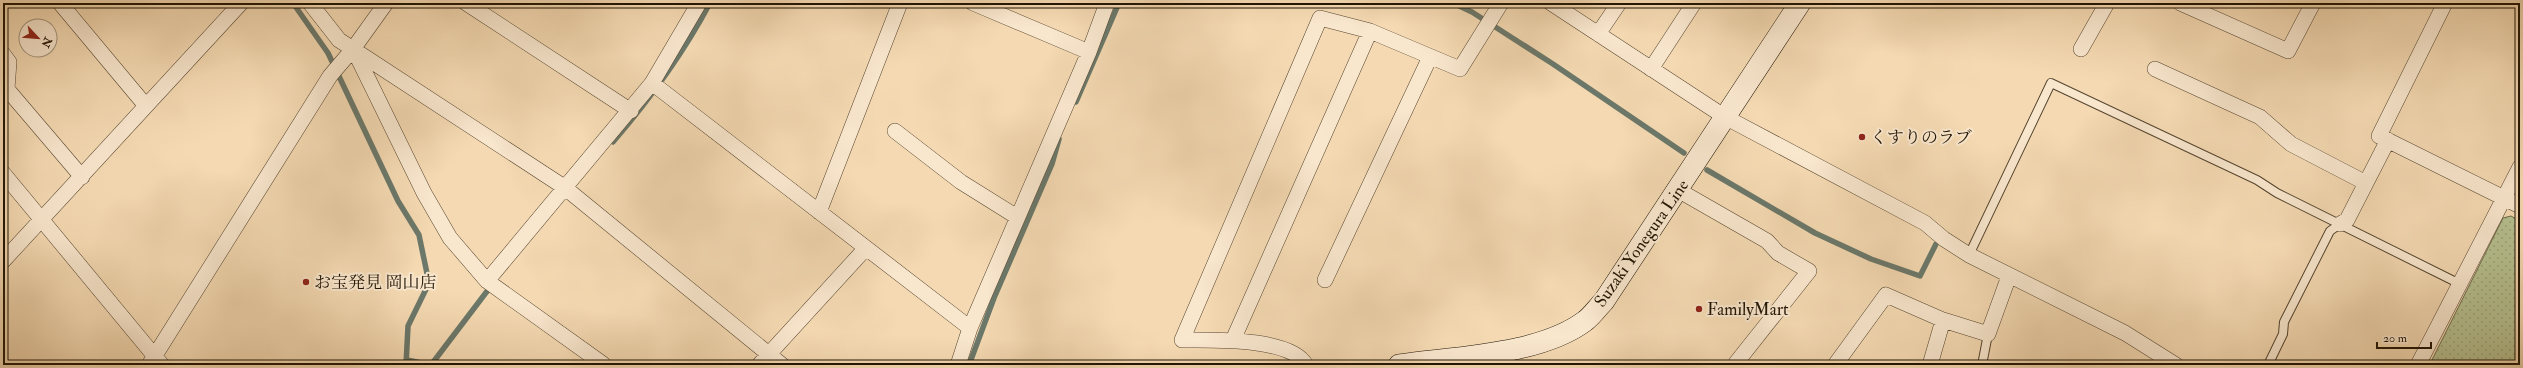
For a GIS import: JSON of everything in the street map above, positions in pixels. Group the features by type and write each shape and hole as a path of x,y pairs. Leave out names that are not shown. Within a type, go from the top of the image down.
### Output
{"main road":[{"name":"Suzaki Yonegura Line","path":"1399,365 1536,344 1560,335 1585,321 1604,301 1800,3"}],"street":[{"path":"60,3 146,106"},
{"path":"3,261 241,3"},
{"path":"310,3 339,40 568,190 770,353 782,365"},
{"path":"3,173 155,362 330,76 353,49 386,3"},
{"path":"466,3 631,111"},
{"path":"491,283 631,111 656,86 699,3"},
{"path":"819,212 900,3"},
{"path":"973,3 1089,52"},
{"path":"958,365 970,328 1089,52 1107,3"},
{"path":"1306,365 1302,359 1284,349 1233,340 1182,340 1320,18 1370,31 1460,69 1501,3"},
{"path":"1598,34 1619,3"},
{"path":"1651,69 1694,3"},
{"path":"2081,49 2107,3"},
{"path":"2180,3 2288,51 2313,3"},
{"path":"2445,3 2380,136 2520,206"},
{"path":"1557,5 1598,34 1725,117 1924,222 1944,239 1968,255 2125,333 2176,365"},
{"path":"1233,340 1370,31"},
{"path":"353,49 424,193 450,238 491,283 603,364"},
{"path":"3,54 10,62 7,89 82,177"},
{"path":"1325,280 1430,57"},
{"path":"2155,69 2260,117 2291,144 2366,183"},
{"path":"656,86 970,328"},
{"path":"895,130 961,182 1017,216"},
{"path":"2340,224 2347,220 2388,140"},
{"path":"2418,365 2520,167"},
{"path":"1678,190 1767,241 1778,253 1809,271 1736,363"},
{"path":"759,365 866,248"},
{"path":"1835,365 1886,294 1943,320 1988,334 2009,276"},
{"path":"1930,365 1943,320"}],"lane":[{"path":"1968,255 2051,83 2257,180 2340,224 2460,284"},
{"path":"2268,365 2283,334 2284,322 2330,231 2340,224"},
{"path":"1982,365 1988,334"}],"green space":[{"path":"2511,216 2520,221 2520,365 2430,364 2503,218"}],"waterway":[{"path":"293,3 328,53 398,201 419,235 429,283 408,326 406,365"},
{"path":"613,142 665,76 689,40 710,3"},
{"path":"1076,102 1119,3"},
{"path":"1453,3 1472,12 1553,64 1684,153"},
{"path":"969,365 994,298 1052,164 1059,139"},
{"path":"1707,170 1815,233 1871,259 1920,276 1936,244"},
{"path":"407,360 431,365 491,286"}],"place":[{"name":"くすりのラブ","path":"1862,137"},
{"name":"お宝発見 岡山店","path":"306,282"},
{"name":"FamilyMart","path":"1699,309"}]}
